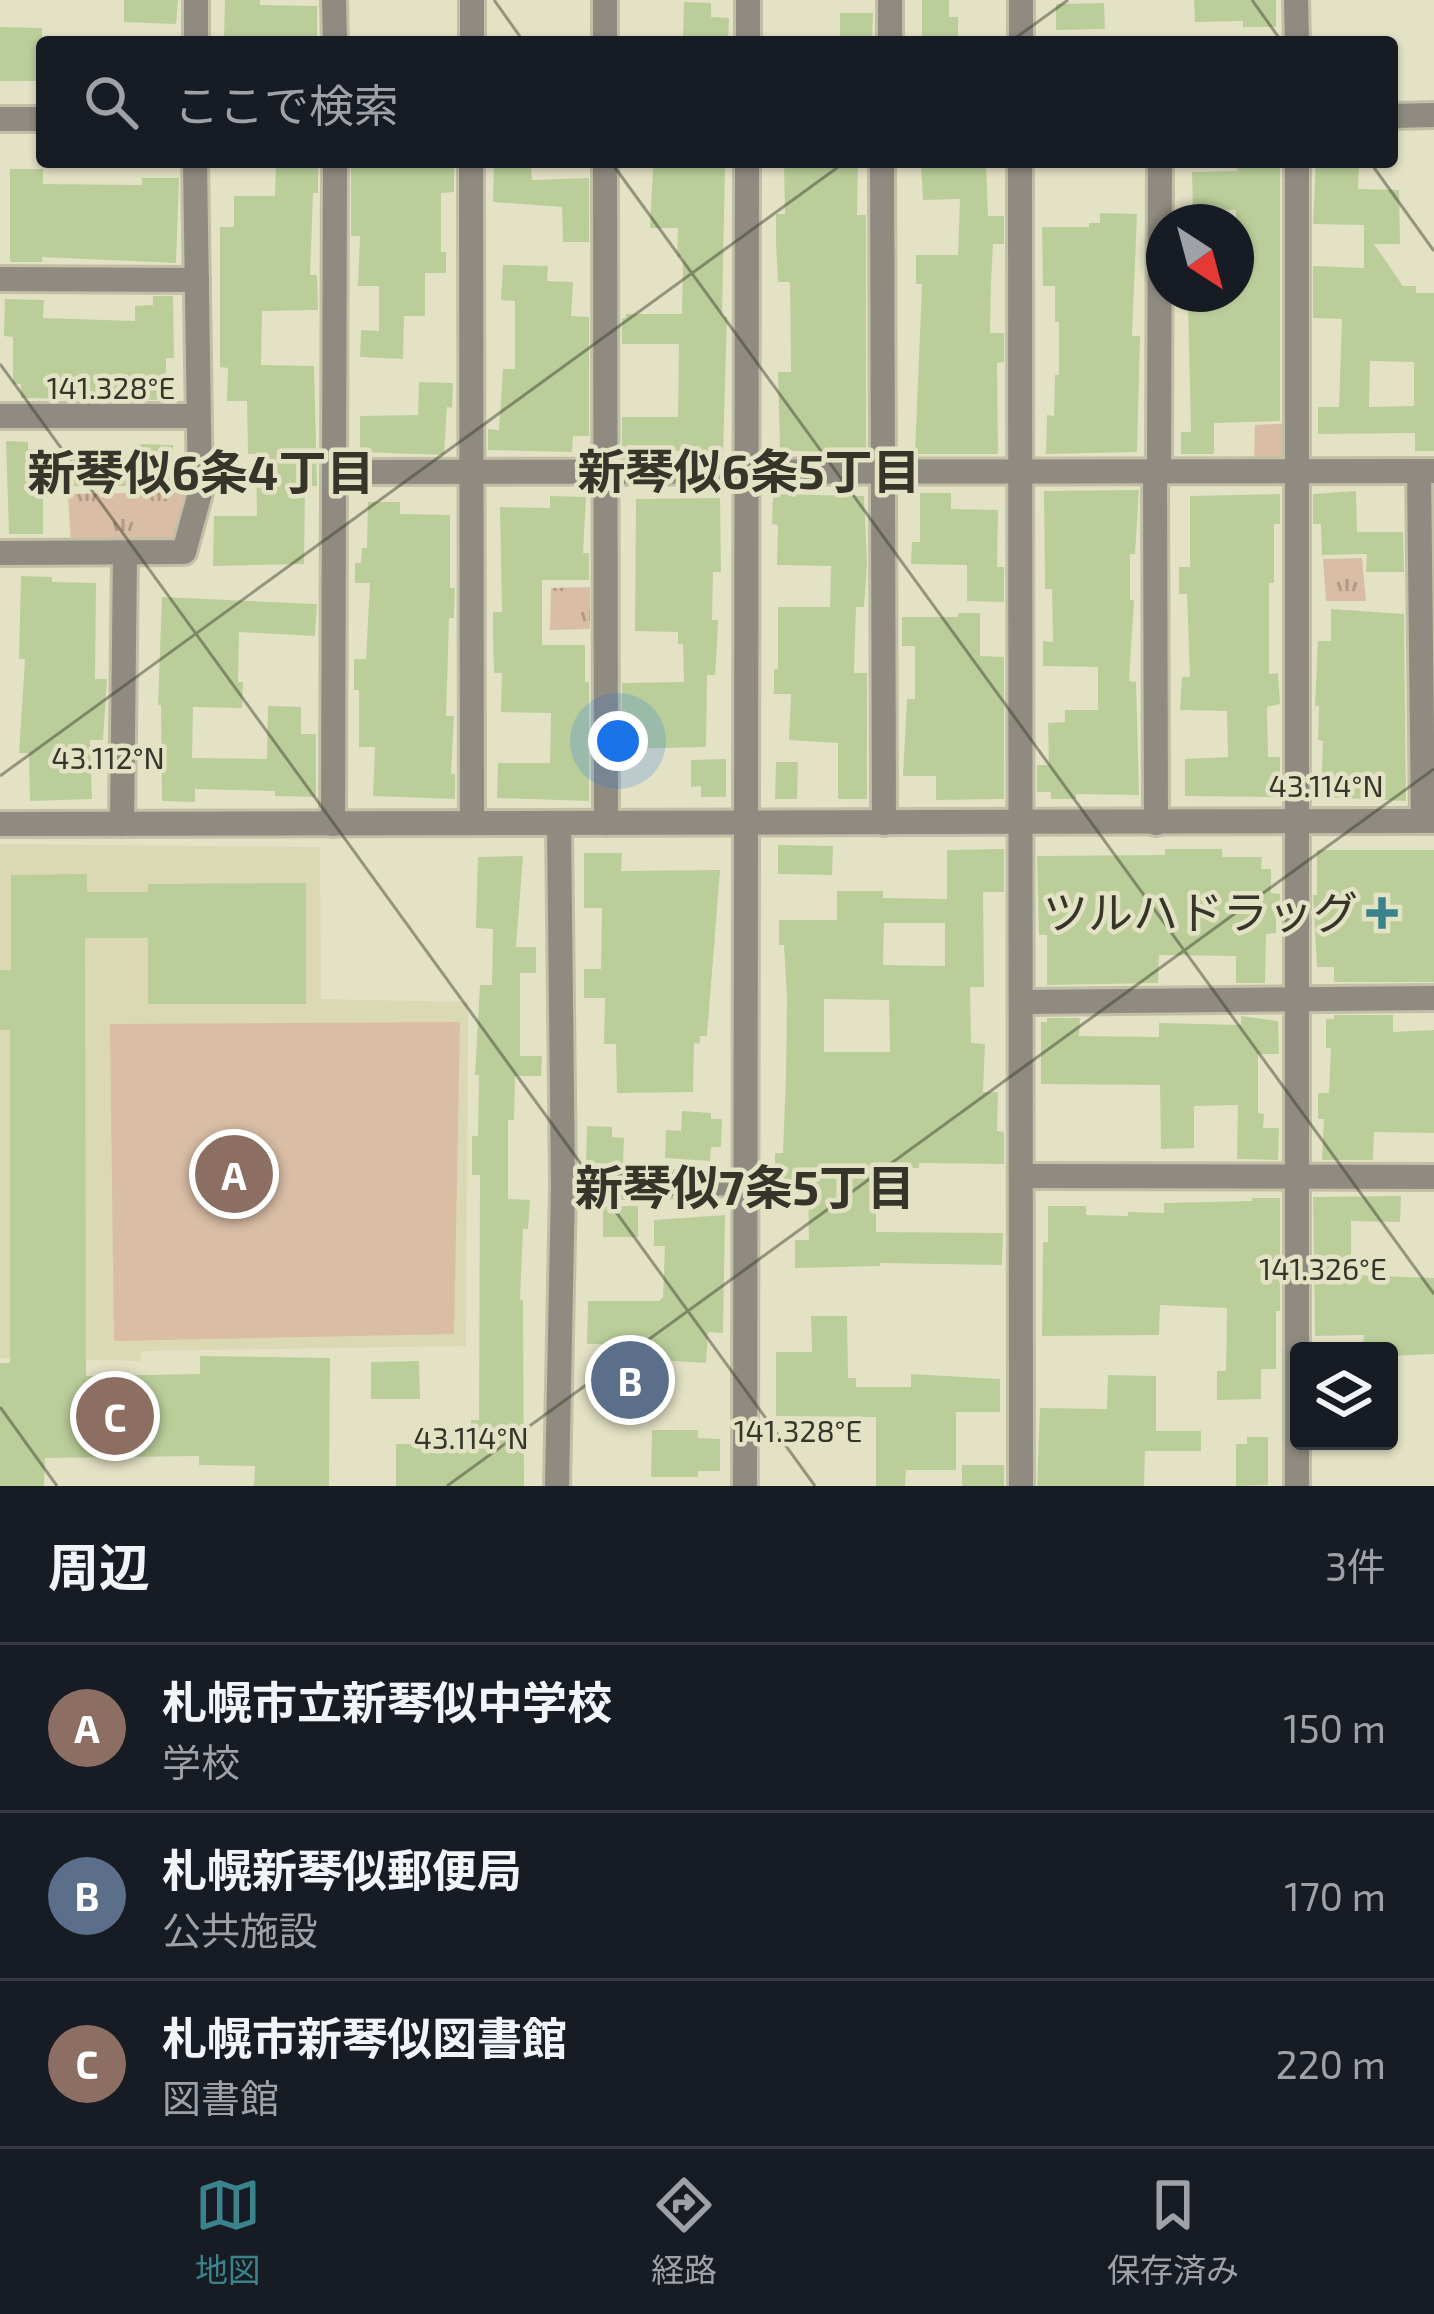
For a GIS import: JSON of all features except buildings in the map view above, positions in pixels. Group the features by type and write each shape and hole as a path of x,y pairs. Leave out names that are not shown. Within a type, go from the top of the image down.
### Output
{"street":[{"path":"196,0 196,36"},
{"path":"334,0 335,36"},
{"path":"472,0 472,36"},
{"path":"604,0 605,36"},
{"path":"748,0 748,36"},
{"path":"890,0 890,36"},
{"path":"1021,0 1021,36"},
{"path":"1296,0 1297,36"},
{"path":"1398,116 1434,116"},
{"path":"0,119 36,119"},
{"path":"0,554 184,552 200,493 195,168"},
{"path":"333,824 335,168"},
{"path":"472,168 472,824"},
{"path":"605,168 606,824"},
{"path":"746,1486 747,168"},
{"path":"882,168 884,823"},
{"path":"1020,168 1022,1486"},
{"path":"1156,823 1160,168"},
{"path":"1297,168 1297,1486"},
{"path":"0,279 196,280"},
{"path":"0,416 197,416"},
{"path":"0,824 1429,821 1427,471 335,472"},
{"path":"122,824 124,555"},
{"path":"557,1486 562,1186 559,824"},
{"path":"1022,1002 1434,998"},
{"path":"1022,1176 1434,1178"},
{"path":"562,1186 746,1183"}],"shaded area":[{"path":"0,844 320,847 321,999 468,1002 466,1346 142,1351 140,1361 0,1358"}],"green space":[{"path":"1290,423 1290,458 1254,457 1255,425"},
{"path":"186,492 186,510 174,541 71,545 68,494"},
{"path":"1362,558 1366,601 1326,601 1323,559"},
{"path":"590,587 590,629 550,630 551,588"},
{"path":"460,1022 454,1334 114,1341 110,1024"}],"place":[{"name":"ツルハドラッグ","path":"1382,913"},
{"name":"札幌市立新琴似中学校","path":"234,1174"},
{"name":"札幌新琴似郵便局","path":"630,1380"},
{"name":"札幌市新琴似図書館","path":"115,1416"}],"district":[{"name":"新琴似6条5丁目","path":"749,472"},
{"name":"新琴似6条4丁目","path":"201,473"},
{"name":"新琴似7条5丁目","path":"745,1188"}]}
